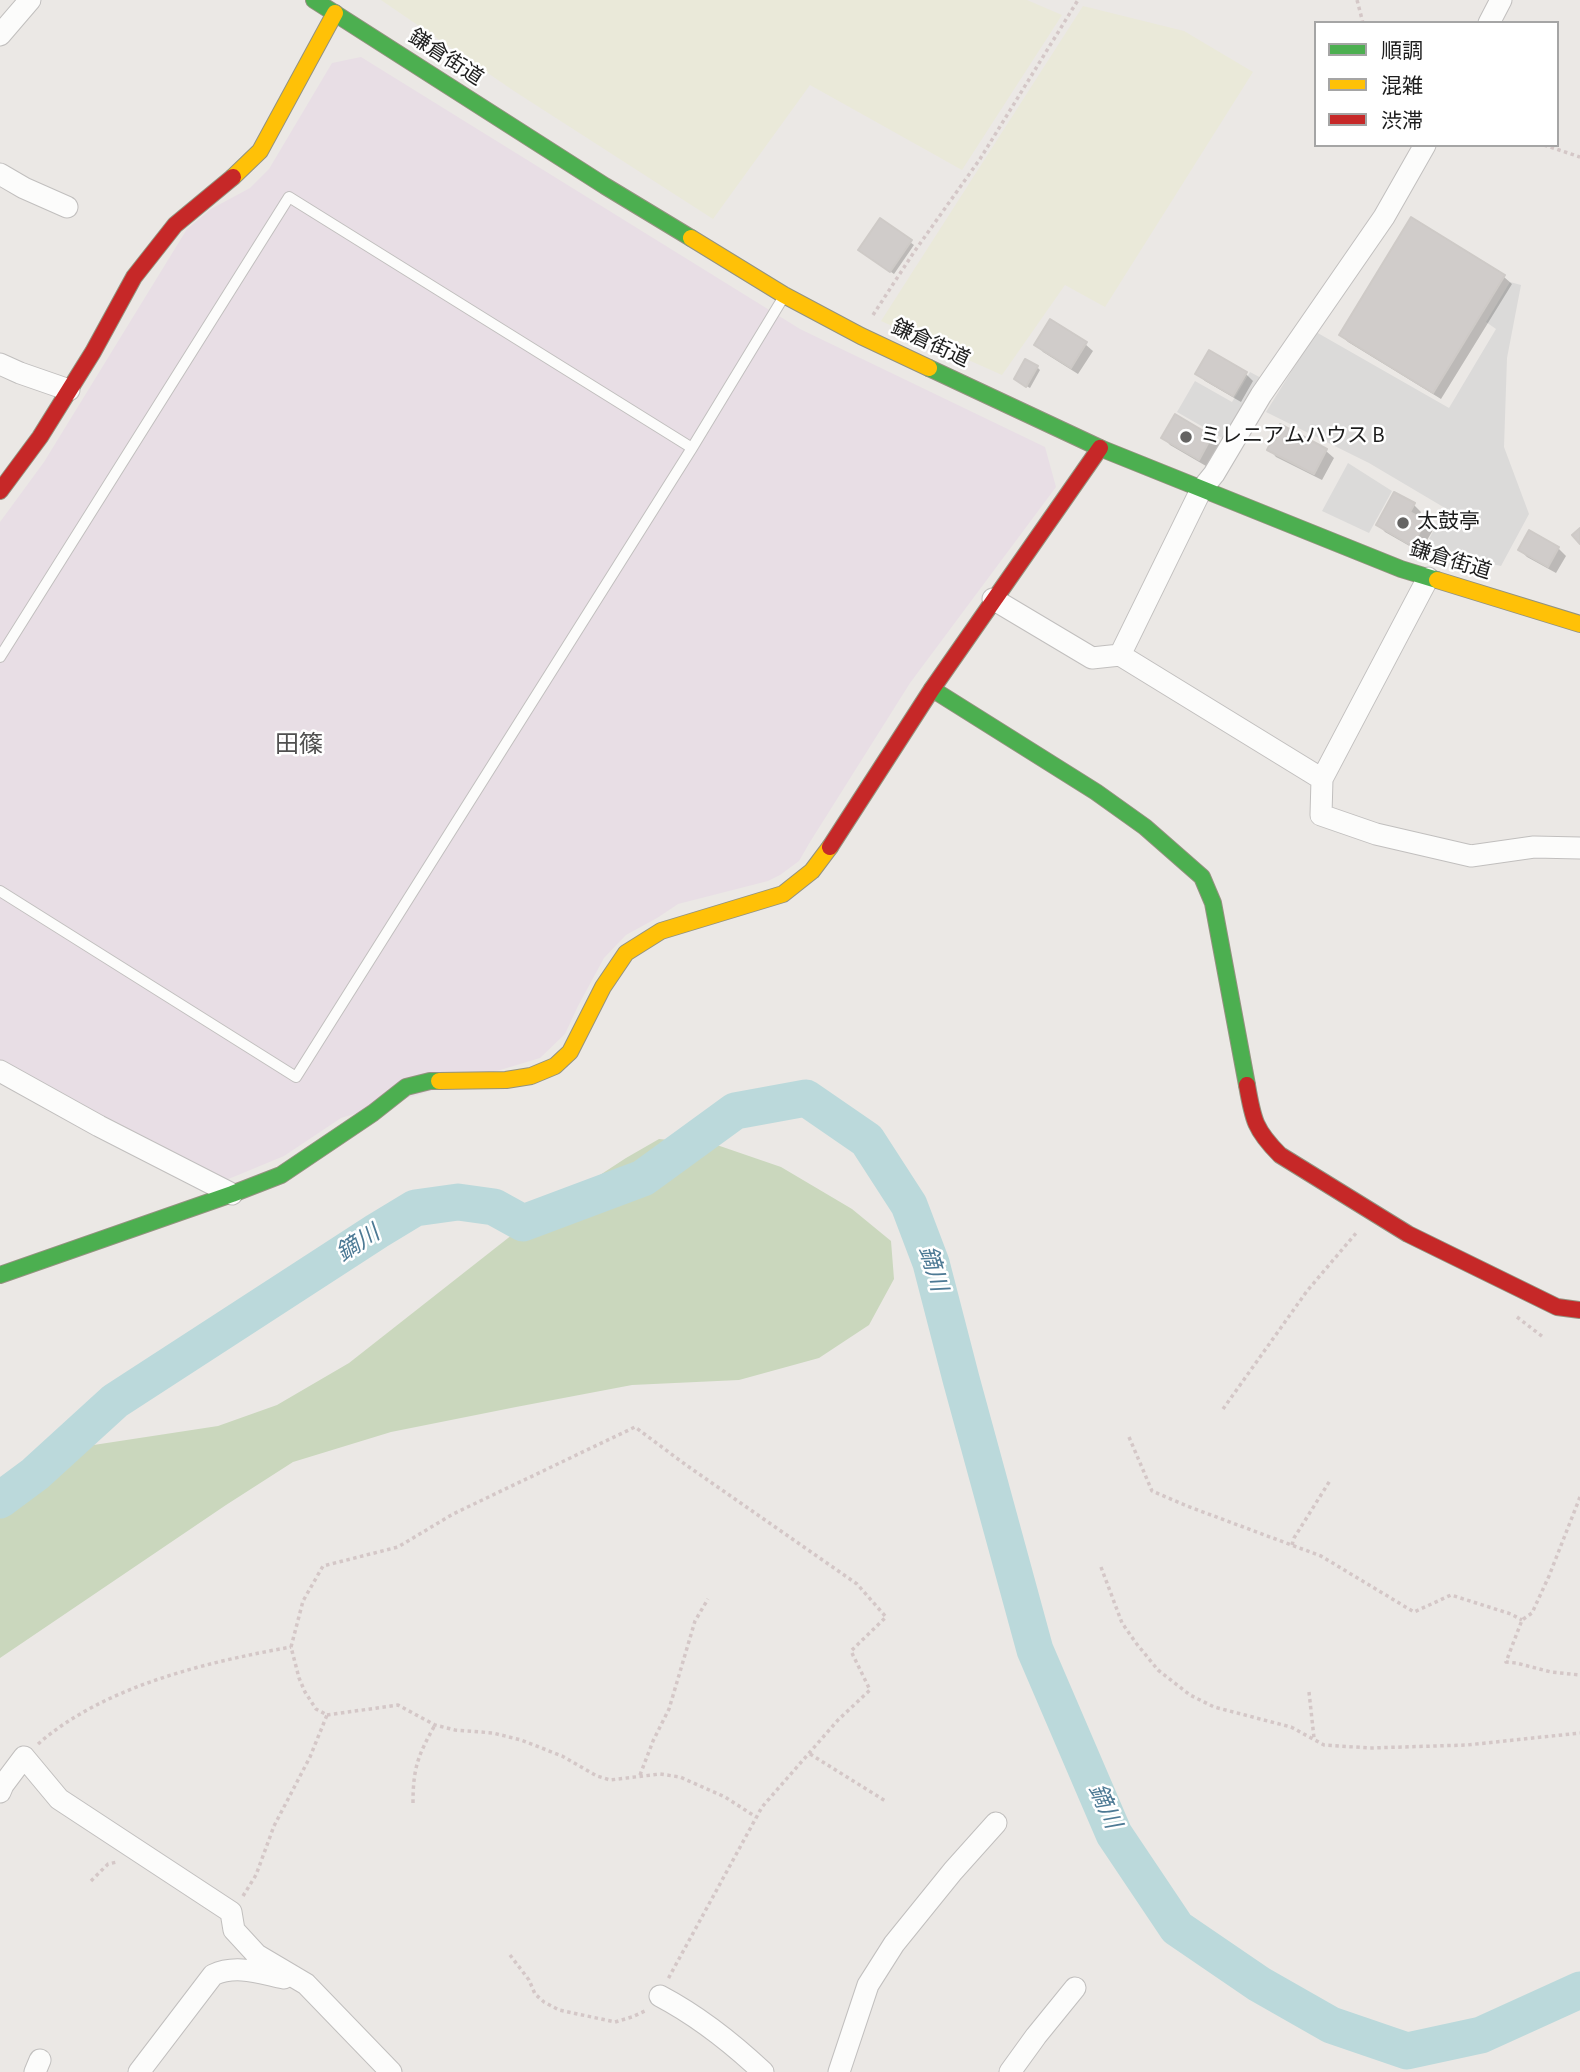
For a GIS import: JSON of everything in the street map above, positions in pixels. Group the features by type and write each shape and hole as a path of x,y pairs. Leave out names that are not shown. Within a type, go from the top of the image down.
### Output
{"street":[{"path":"0,35 30,0"},
{"name":"鎌倉街道","path":"314,0 337,7 605,186 784,295 861,336 1100,448 1201,490 1401,569 1580,624"},
{"path":"1490,21 1501,0"},
{"path":"0,491 40,437 93,352 134,277 176,225 222,188 260,151 337,7"},
{"path":"1119,655 1201,490 1214,474 1261,395 1384,217 1423,147"},
{"path":"0,174 67,208"},
{"path":"0,364 69,390"},
{"path":"0,1275 281,1175 373,1113 406,1087 430,1081 519,1078 555,1066 570,1052 603,987 626,953 661,931 783,894 813,871 993,599 1100,448"},
{"path":"1428,578 1322,779 1321,815 1376,834 1471,856 1534,847 1580,848"},
{"path":"993,599 1091,658 1119,655 1322,779"},
{"path":"932,689 1096,792 1145,827 1202,877 1213,903 1253,1121 1263,1138 1280,1155 1408,1234 1557,1307 1580,1310"},
{"path":"0,1071 99,1126 232,1194"},
{"path":"0,1792 24,1757 59,1799 231,1912 234,1930 257,1955 306,1984 391,2072"},
{"path":"839,2072 868,1985 894,1944 996,1823"},
{"path":"139,2072 213,1975 222,1970 239,1969 306,1984"},
{"path":"1010,2072 1075,1988"},
{"path":"660,1996 686,2010 730,2041 763,2072"}],"lane":[{"path":"0,657 289,197 692,448"},
{"path":"0,891 296,1077 692,448 784,295"}],"path":[{"path":"861,336 893,284 980,159 1078,0"},
{"path":"1357,0 1362,21"},
{"path":"1550,147 1580,158"},
{"path":"1223,1409 1307,1291 1357,1231"},
{"path":"510,1955 529,1980 535,1994 559,2010 615,2022 648,2009 660,1996 762,1807 838,1720 870,1690 851,1651 886,1617 857,1584 635,1427 453,1514 398,1547 323,1566 303,1601 291,1647 305,1692 316,1709 327,1716 398,1705 435,1725 521,1740 562,1756 597,1776 610,1780 660,1774 680,1777 725,1797 756,1817"},
{"path":"1129,1437 1153,1490 1187,1506 1321,1556 1414,1612 1451,1595 1522,1620"},
{"path":"1292,1545 1331,1479"},
{"path":"1580,1497 1549,1576 1532,1613 1522,1620 1506,1662 1580,1675"},
{"path":"1101,1567 1122,1623 1136,1643 1158,1670 1191,1695 1214,1707 1291,1727 1324,1745 1370,1748 1467,1745 1580,1733"},
{"path":"640,1775 669,1709 695,1621 708,1599"},
{"path":"24,1757 70,1719 125,1693 184,1670 291,1647"},
{"path":"1309,1692 1314,1738"},
{"path":"231,1912 256,1875 274,1826 310,1757 327,1716"},
{"path":"413,1802 416,1765 422,1746 435,1725"},
{"path":"810,1754 887,1802"},
{"path":"90,1881 108,1864 146,1856"}],"shaded area":[{"path":"381,0 1027,0 1062,15 962,170 810,85 713,219 514,91"},
{"path":"1083,6 1184,31 1253,72 1105,307 1065,285 1002,375 881,321"},
{"path":"361,57 800,329 1045,447 1056,487 910,683 799,861 768,881 678,904 626,935 604,958 565,1034 540,1058 341,1118 284,1156 226,1180 0,1066 0,522 44,462 187,229 211,209 250,188 269,169 332,63"},
{"path":"1510,282 1521,285 1507,358 1504,447 1529,514 1501,566 1424,549 1445,508 1369,463 1266,412 1316,332 1449,408 1496,329 1486,322"},
{"path":"1250,372 1265,380 1224,439 1177,412 1195,381 1232,402"},
{"path":"1348,463 1392,491 1369,533 1322,511"}],"green space":[{"path":"659,1139 714,1144 781,1167 852,1209 891,1241 894,1279 869,1325 819,1358 739,1380 632,1385 391,1432 293,1462 0,1658 0,1480 74,1448 218,1426 277,1405 349,1363 531,1220"}],"building":[{"path":"1411,217 1505,275 1433,393 1339,335"},
{"path":"880,218 912,240 890,272 858,250"},
{"path":"1050,319 1087,342 1071,368 1034,345"},
{"path":"1209,350 1247,372 1233,396 1195,374"},
{"path":"1025,359 1038,366 1026,387 1014,379"},
{"name":"ミレニアムハウス B","path":"1175,414 1212,436 1199,460 1161,438"},
{"path":"1280,424 1327,449 1314,474 1267,450"},
{"path":"1394,492 1415,503 1410,512 1426,521 1412,546 1376,525"},
{"path":"1580,528 1580,544 1572,535"},
{"path":"1529,530 1559,547 1548,567 1518,550"}],"waterway":[{"name":"鏑川","path":"0,1500 35,1474 115,1401 415,1208 458,1202 494,1207 523,1223 643,1178 735,1111 806,1098 867,1140 909,1205 931,1263 1035,1650 1114,1834 1177,1928 1259,1984 1331,2025 1407,2051 1481,2035 1580,1990"}],"traffic: fast":[{"path":"314,0 691,238"},
{"path":"929,368 1100,448 1401,569 1437,580"},
{"path":"932,689 1096,792 1145,827 1202,877 1213,903 1247,1085"},
{"path":"0,1275 281,1175 373,1113 406,1087 439,1081"}],"traffic: slow":[{"path":"233,177 260,151 335,13"},
{"path":"691,238 784,295 929,368"},
{"path":"1437,580 1580,624"},
{"path":"439,1081 506,1080 531,1076 555,1066 570,1052 603,987 626,953 661,931 783,894 812,871 830,847"}],"traffic: jam":[{"path":"0,491 40,437 93,352 134,277 175,225 233,177"},
{"path":"830,847 932,689 1100,448"},
{"path":"1247,1085 1256,1124 1280,1155 1408,1234 1557,1307 1580,1310"}],"place":[{"name":"ミレニアムハウス B","path":"1186,437"},
{"name":"太鼓亭","path":"1403,523"}],"district":[{"name":"田篠","path":"299,747"}]}
